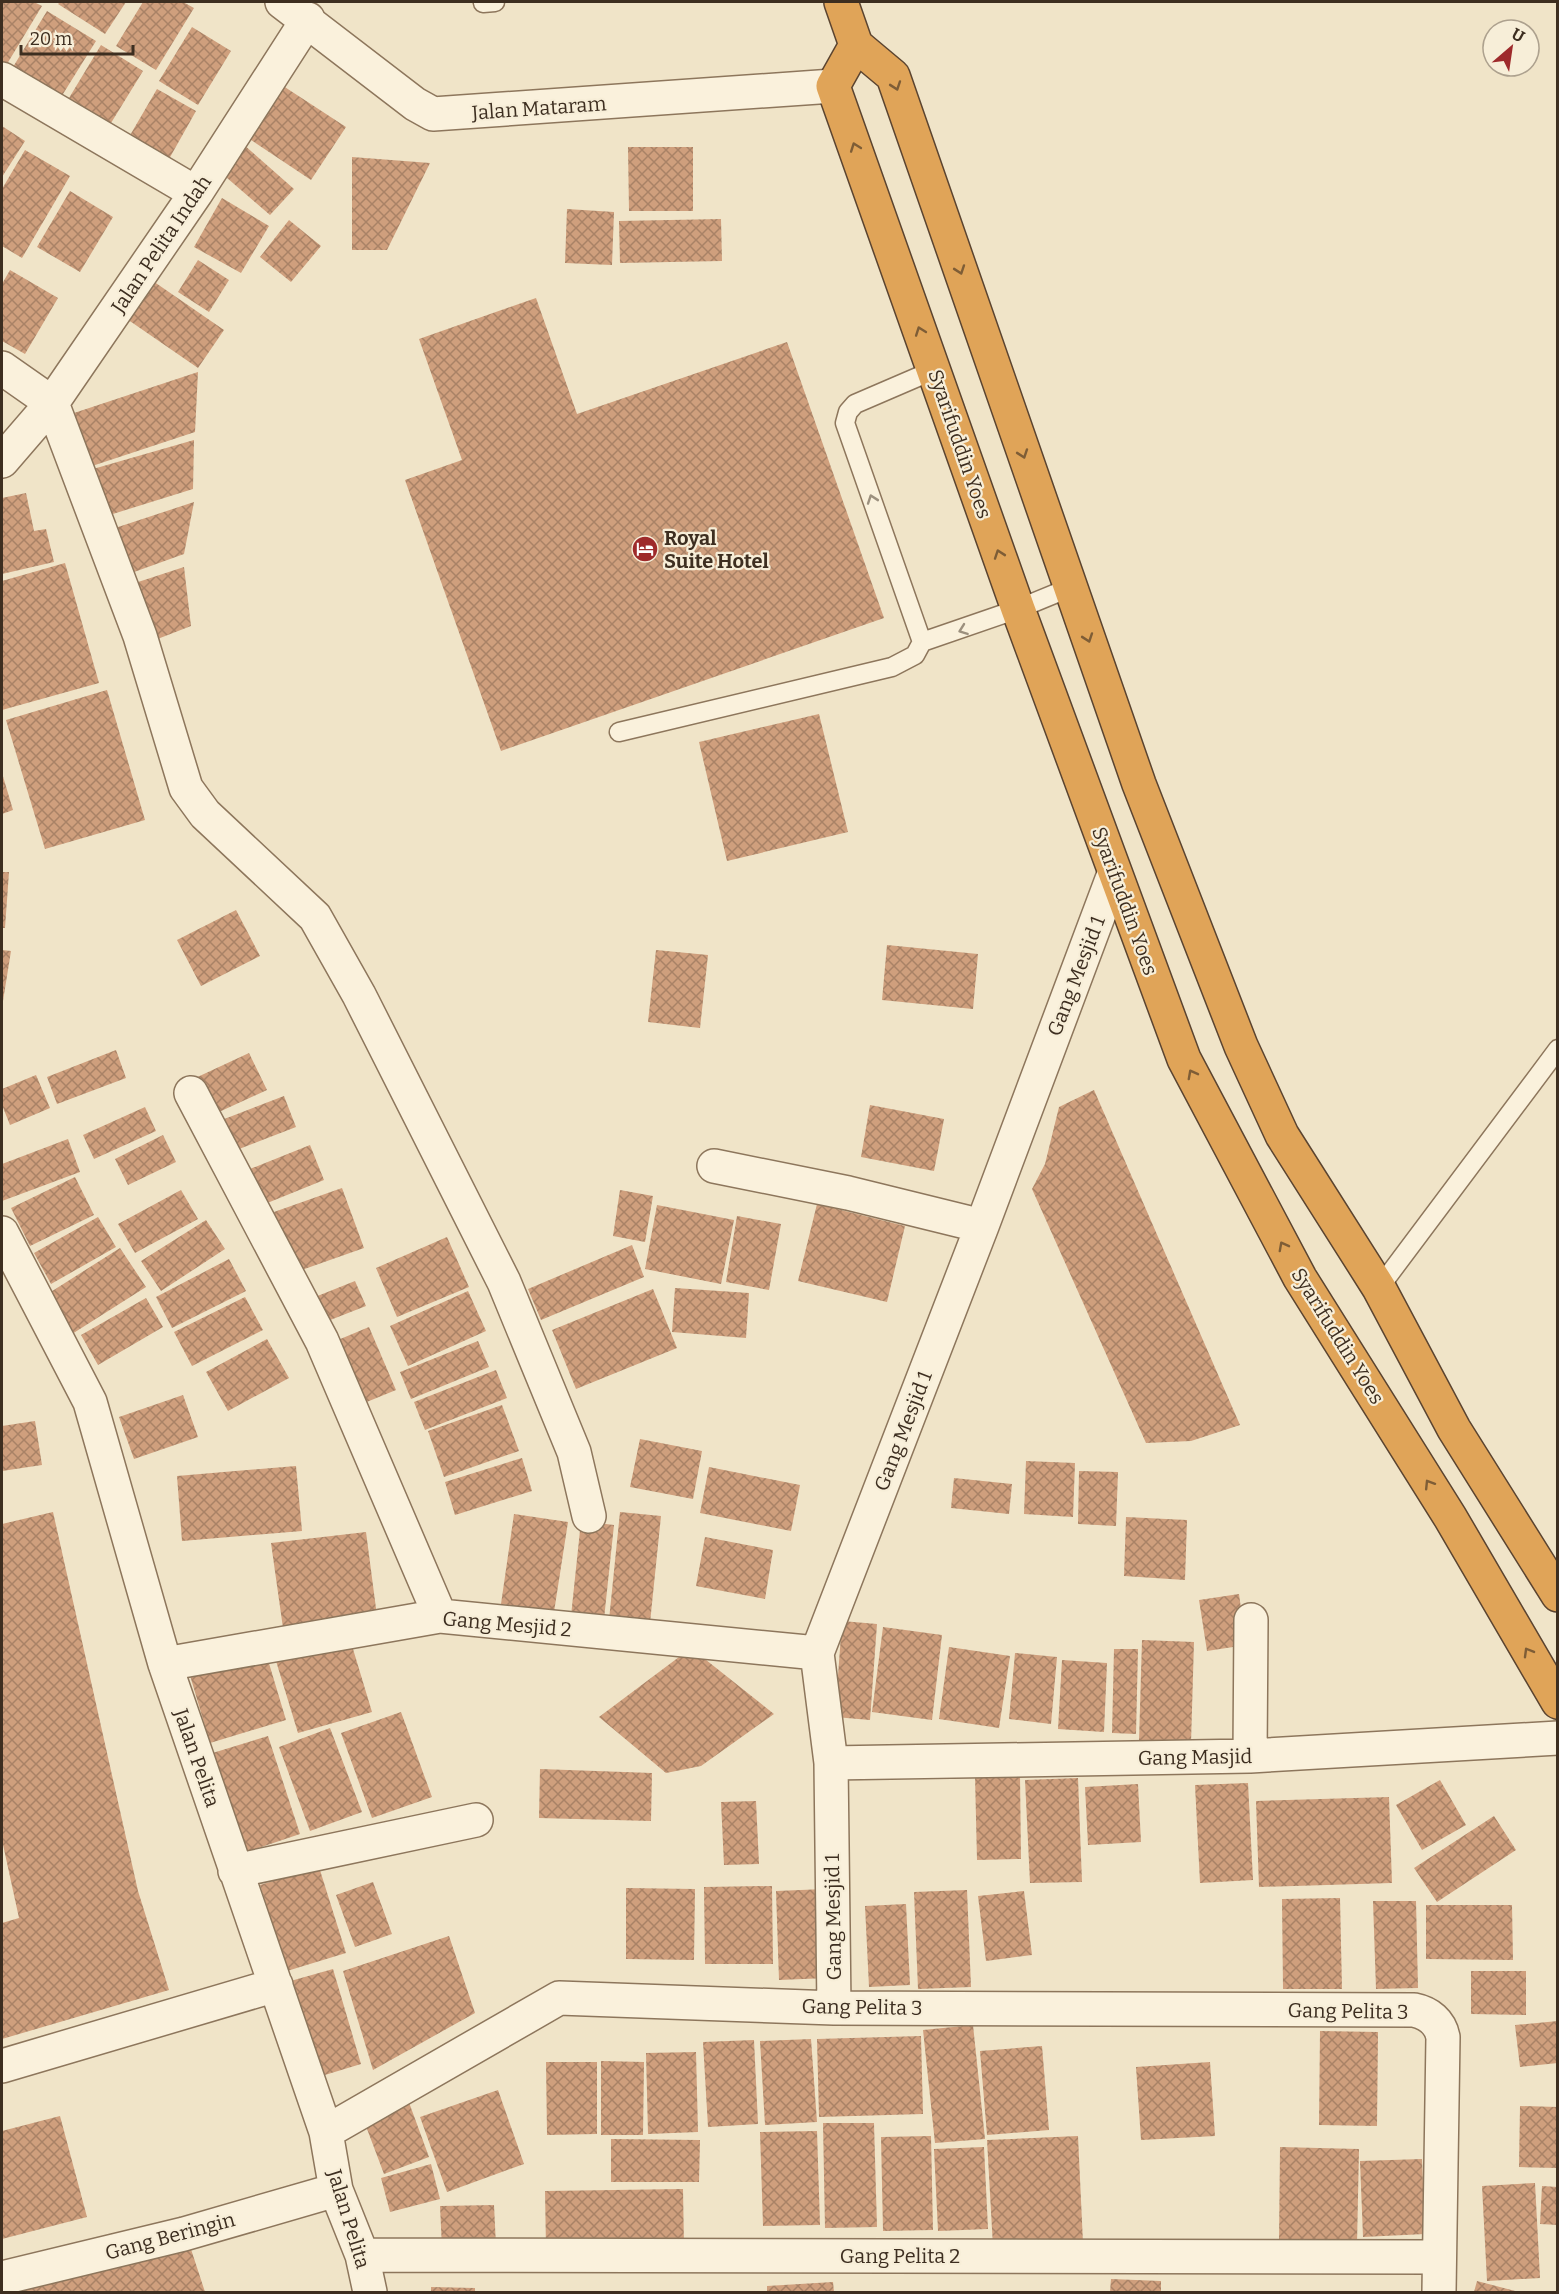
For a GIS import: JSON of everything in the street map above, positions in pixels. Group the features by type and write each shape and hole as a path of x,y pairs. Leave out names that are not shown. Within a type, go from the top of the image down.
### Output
{"highway":[{"path":"842,2 856,45 893,76 1139,784 1241,1046 1282,1135 1379,1288 1454,1429 1557,1595"},
{"path":"833,86 856,45"},
{"name":"Syarifuddin Yoes","path":"833,86 1018,609 1184,1059 1300,1278 1450,1517 1557,1702"}],"street":[{"name":"Jalan Mataram","path":"296,10 416,104 427,112 440,115 833,86"},
{"name":"Jalan Pelita Indah","path":"2,460 52,403 196,193 296,10"},
{"path":"2,79 196,193"},
{"path":"2,369 52,403 140,636 186,788 205,814 315,917 504,1282 574,1452 589,1516"},
{"name":"Gang Mesjid 1","path":"834,2008 831,1763 817,1653 982,1226 1114,874"},
{"path":"191,1093 322,1341 440,1616"},
{"path":"714,1166 848,1193 982,1226"},
{"name":"Jalan Pelita","path":"2,1233 90,1402 165,1664 326,2132 336,2190 362,2255 370,2292"},
{"name":"Gang Mesjid 2","path":"165,1664 440,1616 817,1653"},
{"path":"1250,1756 1251,1620"},
{"name":"Gang Masjid","path":"831,1763 1250,1756 1557,1738"},
{"path":"235,1871 476,1820"},
{"path":"2,2066 276,1985"},
{"name":"Gang Pelita 3","path":"326,2132 559,1998 834,2008 1414,2010 1424,2012 1441,2026 1443,2037 1438,2257"},
{"name":"Gang Beringin","path":"2,2278 184,2234 336,2190"},
{"name":"Gang Pelita 2","path":"362,2255 1438,2257"},
{"path":"1438,2257 1439,2292"}],"lane":[{"path":"922,642 845,423 848,412 855,404 934,370"},
{"path":"619,732 892,667 915,655 922,642 1018,609 1070,588"},
{"path":"1379,1288 1557,1049"}],"building":[{"path":"2,2 34,2 42,6 4,69 2,67"},
{"path":"60,2 126,2 105,34 58,4"},
{"path":"143,2 183,2 194,8 156,70 116,46"},
{"path":"47,11 96,41 58,102 10,72"},
{"path":"192,27 231,51 198,105 159,81"},
{"path":"101,45 143,71 111,123 69,98"},
{"path":"274,80 346,127 311,180 239,132"},
{"path":"157,89 196,111 169,159 129,137"},
{"path":"2,126 25,141 2,177"},
{"path":"243,144 294,189 270,215 219,171"},
{"path":"628,147 693,147 693,211 629,211"},
{"path":"25,150 70,176 22,258 2,246 2,189"},
{"path":"352,157 430,163 387,250 352,250"},
{"path":"70,191 113,217 80,272 37,247"},
{"path":"222,198 269,226 241,273 194,247"},
{"path":"567,209 614,212 612,265 565,263"},
{"path":"721,219 722,261 620,263 619,221"},
{"path":"289,220 321,246 291,282 260,257"},
{"path":"198,260 229,280 209,312 178,292"},
{"path":"10,270 58,298 25,354 2,341 2,284"},
{"path":"150,279 224,330 198,368 124,317"},
{"name":"Royal Suite Hotel","path":"536,298 577,414 787,342 884,618 501,751 405,480 462,460 419,339"},
{"path":"198,372 195,432 86,468 68,415"},
{"path":"194,440 193,489 100,518 86,471"},
{"path":"26,493 34,531 46,529 54,562 2,574 2,498"},
{"path":"194,502 184,554 123,576 106,531"},
{"path":"65,563 99,683 2,710 2,581"},
{"path":"184,567 191,626 155,640 132,584"},
{"path":"107,690 145,820 45,849 6,720"},
{"path":"819,714 848,832 727,861 699,742"},
{"path":"2,773 13,810 2,814"},
{"path":"2,872 9,872 5,928 2,928"},
{"path":"236,910 260,956 201,986 177,940"},
{"path":"887,945 978,954 973,1009 882,1000"},
{"path":"2,950 11,951 3,1001 2,1001"},
{"path":"656,950 708,955 700,1028 648,1022"},
{"path":"116,1050 126,1078 57,1104 47,1077"},
{"path":"249,1053 267,1090 208,1117 191,1080"},
{"path":"36,1075 50,1108 10,1125 2,1105 2,1089"},
{"path":"1094,1090 1240,1425 1191,1441 1146,1443 1032,1189 1045,1164 1059,1107"},
{"path":"284,1096 296,1127 226,1154 214,1123"},
{"path":"870,1105 944,1119 934,1171 861,1157"},
{"path":"145,1107 156,1131 94,1159 83,1135"},
{"path":"163,1135 176,1162 128,1185 115,1159"},
{"path":"68,1139 80,1172 2,1201 2,1164"},
{"path":"310,1145 324,1180 255,1208 240,1173"},
{"path":"75,1177 94,1215 30,1246 11,1208"},
{"path":"342,1188 364,1248 296,1272 274,1212"},
{"path":"181,1190 198,1219 135,1253 118,1224"},
{"path":"620,1190 653,1196 645,1242 613,1236"},
{"path":"817,1204 905,1226 887,1302 798,1281"},
{"path":"657,1205 734,1220 721,1284 645,1269"},
{"path":"737,1216 781,1224 769,1290 726,1282"},
{"path":"98,1217 116,1247 51,1284 34,1253"},
{"path":"206,1220 225,1249 161,1291 141,1261"},
{"path":"447,1237 469,1287 397,1317 376,1268"},
{"path":"632,1245 644,1277 541,1320 528,1289"},
{"path":"120,1248 146,1287 72,1334 46,1295"},
{"path":"229,1259 246,1291 172,1328 156,1297"},
{"path":"355,1281 366,1306 315,1326 305,1301"},
{"path":"675,1288 749,1293 746,1338 672,1332"},
{"path":"653,1289 677,1348 576,1389 552,1330"},
{"path":"468,1291 486,1331 408,1366 390,1326"},
{"path":"245,1297 263,1330 192,1366 174,1332"},
{"path":"146,1298 163,1327 98,1365 81,1335"},
{"path":"369,1327 396,1390 352,1408 326,1345"},
{"path":"267,1339 289,1378 228,1411 206,1372"},
{"path":"478,1341 489,1367 411,1399 400,1372"},
{"path":"496,1370 507,1398 425,1430 414,1402"},
{"path":"183,1395 198,1437 134,1459 119,1417"},
{"path":"502,1405 519,1451 444,1477 428,1431"},
{"path":"35,1421 42,1465 2,1471 2,1426"},
{"path":"640,1439 702,1451 693,1499 630,1487"},
{"path":"522,1458 532,1491 455,1515 445,1482"},
{"path":"1026,1461 1075,1463 1073,1517 1024,1514"},
{"path":"296,1466 302,1531 182,1541 177,1476"},
{"path":"709,1467 800,1485 791,1531 700,1513"},
{"path":"1079,1471 1118,1472 1116,1526 1078,1524"},
{"path":"954,1478 1012,1484 1009,1514 951,1508"},
{"path":"53,1512 138,1891 169,1990 2,2039 2,1923 19,1918 2,1840 2,1524"},
{"path":"620,1512 661,1516 650,1623 609,1620"},
{"path":"514,1514 568,1522 554,1612 501,1604"},
{"path":"1126,1517 1187,1520 1185,1580 1124,1576"},
{"path":"581,1521 614,1525 604,1619 571,1616"},
{"path":"366,1532 377,1616 283,1628 271,1543"},
{"path":"705,1537 773,1550 765,1599 696,1586"},
{"path":"1239,1594 1246,1645 1207,1651 1199,1600"},
{"path":"842,1621 877,1624 870,1720 835,1717"},
{"path":"883,1627 942,1635 932,1720 872,1712"},
{"path":"350,1639 372,1712 298,1733 276,1661"},
{"path":"1142,1640 1194,1642 1191,1743 1139,1741"},
{"path":"949,1647 1010,1656 999,1728 939,1719"},
{"path":"691,1648 774,1714 701,1766 666,1773 599,1717"},
{"path":"1114,1649 1138,1649 1136,1734 1112,1733"},
{"path":"265,1650 286,1720 210,1743 189,1672"},
{"path":"1015,1653 1057,1657 1051,1724 1009,1719"},
{"path":"1062,1660 1107,1663 1104,1732 1058,1729"},
{"path":"401,1712 432,1797 372,1818 341,1733"},
{"path":"330,1728 362,1812 310,1831 279,1747"},
{"path":"268,1736 300,1834 238,1855 206,1755"},
{"path":"540,1769 652,1773 651,1821 539,1818"},
{"path":"1020,1775 1021,1859 977,1860 975,1776"},
{"path":"1078,1778 1082,1882 1030,1883 1025,1780"},
{"path":"1440,1780 1466,1825 1422,1850 1396,1805"},
{"path":"1248,1783 1253,1880 1200,1883 1195,1785"},
{"path":"1138,1784 1141,1842 1088,1845 1085,1787"},
{"path":"1389,1797 1392,1883 1259,1887 1256,1801"},
{"path":"756,1801 759,1864 724,1865 721,1802"},
{"path":"1494,1816 1516,1850 1437,1902 1414,1868"},
{"path":"319,1867 346,1953 287,1971 260,1885"},
{"path":"373,1882 392,1934 355,1947 336,1895"},
{"path":"772,1886 773,1964 705,1964 704,1887"},
{"path":"626,1888 695,1889 694,1960 626,1959"},
{"path":"825,1889 828,1978 779,1980 776,1891"},
{"path":"967,1890 971,1987 918,1989 914,1892"},
{"path":"1024,1891 1032,1955 986,1961 978,1896"},
{"path":"1340,1898 1342,1989 1283,1989 1282,1899"},
{"path":"1373,1901 1416,1901 1418,1988 1376,1989"},
{"path":"906,1904 910,1985 869,1987 865,1906"},
{"path":"1426,1905 1512,1905 1513,1960 1426,1959"},
{"path":"449,1936 475,2013 373,2070 343,1971"},
{"path":"333,1969 361,2064 315,2078 287,1982"},
{"path":"1471,1971 1526,1971 1526,2015 1471,2014"},
{"path":"1558,2021 1558,2063 1520,2067 1515,2025"},
{"path":"973,2025 985,2139 935,2143 923,2030"},
{"path":"1320,2031 1378,2032 1377,2126 1319,2125"},
{"path":"921,2036 923,2114 819,2117 817,2039"},
{"path":"811,2039 817,2122 765,2125 760,2041"},
{"path":"754,2040 758,2124 708,2127 703,2042"},
{"path":"1042,2046 1049,2130 987,2135 980,2051"},
{"path":"696,2052 698,2132 648,2134 646,2053"},
{"path":"601,2061 644,2062 643,2135 601,2135"},
{"path":"546,2062 597,2062 597,2134 547,2135"},
{"path":"1210,2062 1215,2136 1141,2140 1136,2067"},
{"path":"498,2090 524,2164 447,2192 420,2117"},
{"path":"407,2097 429,2157 384,2174 361,2113"},
{"path":"1520,2106 1558,2107 1558,2168 1519,2167"},
{"path":"60,2116 87,2217 2,2239 2,2131"},
{"path":"823,2123 874,2123 877,2227 825,2228"},
{"path":"817,2131 820,2225 763,2226 760,2132"},
{"path":"931,2136 933,2230 883,2231 881,2137"},
{"path":"1078,2136 1083,2243 993,2247 987,2140"},
{"path":"611,2139 700,2140 699,2182 611,2182"},
{"path":"984,2147 988,2229 938,2231 934,2149"},
{"path":"1280,2147 1359,2149 1357,2244 1279,2242"},
{"path":"1422,2159 1425,2234 1363,2237 1360,2161"},
{"path":"431,2164 440,2199 390,2212 381,2178"},
{"path":"1535,2183 1540,2278 1487,2281 1482,2186"},
{"path":"1542,2186 1558,2187 1558,2225 1540,2224"},
{"path":"683,2189 684,2246 546,2248 545,2191"},
{"path":"494,2205 496,2246 442,2248 440,2206"},
{"path":"187,2237 205,2292 2,2292"},
{"path":"1111,2279 1161,2281 1161,2292 1110,2292"},
{"path":"1477,2281 1519,2292 1474,2292"},
{"path":"833,2282 834,2292 767,2292 767,2286"},
{"path":"431,2287 475,2288 475,2292 431,2292"}],"place":[{"name":"Royal Suite Hotel","path":"645,549"}]}
